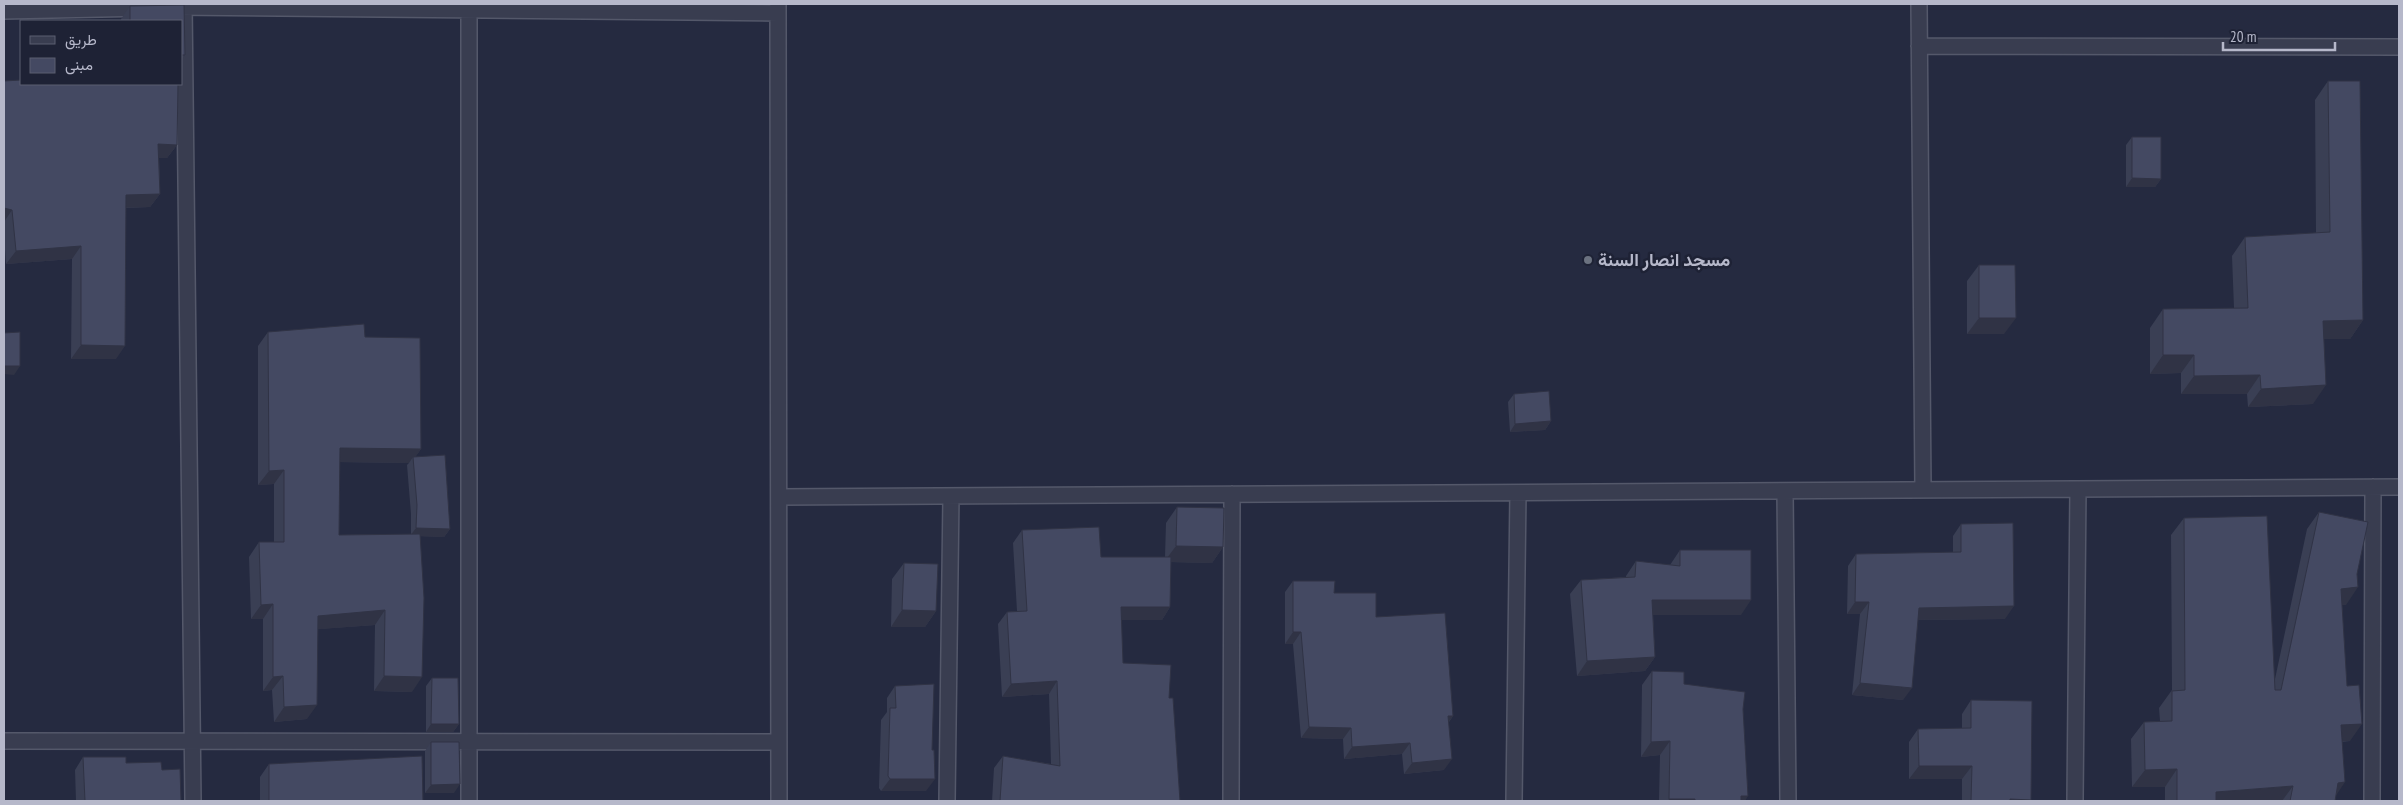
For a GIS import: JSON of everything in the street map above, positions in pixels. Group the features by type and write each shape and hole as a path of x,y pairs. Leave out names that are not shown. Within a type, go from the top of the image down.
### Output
{"street":[{"path":"1919,4 1923,489"},
{"path":"184,5 193,801"},
{"path":"4,11 184,5 469,8 778,8 779,801"},
{"path":"469,8 469,801"},
{"path":"1919,46 2399,47"},
{"path":"2372,801 2373,487"},
{"path":"779,497 2399,487"},
{"path":"2075,801 2078,489"},
{"path":"1785,490 1788,801"},
{"path":"1514,801 1518,493"},
{"path":"1231,801 1232,494"},
{"path":"947,801 951,496"},
{"path":"4,741 469,740 779,742"}],"building":[{"path":"184,5 185,55 182,55 182,20 130,20 130,6"},
{"path":"20,80 20,85 178,85 177,145 158,144 160,194 126,195 125,346 81,345 81,246 16,251 12,210 4,208 4,81"},
{"path":"2328,81 2360,81 2363,320 2323,321 2326,385 2261,389 2260,375 2194,376 2194,355 2163,355 2163,309 2248,308 2245,237 2330,232"},
{"path":"2132,137 2161,137 2161,179 2132,178"},
{"path":"1979,265 2015,265 2016,318 1979,318"},
{"path":"364,324 365,337 420,338 421,449 340,448 339,535 420,534 424,598 422,677 384,676 385,610 318,616 317,705 284,707 283,676 273,677 273,604 261,605 259,542 284,542 284,470 269,471 268,332"},
{"path":"20,332 20,366 4,366 4,333"},
{"path":"1549,391 1551,421 1515,424 1514,394"},
{"path":"445,455 450,529 416,528 417,505 413,457"},
{"path":"1177,507 1224,508 1223,547 1176,546"},
{"path":"2319,512 2368,522 2357,574 2358,587 2341,589 2347,686 2359,685 2362,724 2341,725 2345,782 2338,783 2335,801 2290,801 2293,786 2216,792 2216,801 2177,801 2177,769 2145,770 2144,722 2172,721 2172,691 2185,690 2184,518 2267,516 2275,690 2281,690"},
{"path":"2013,523 2014,606 1919,608 1912,688 1860,683 1869,602 1855,602 1856,554 1961,552 1961,524"},
{"path":"1099,527 1101,557 1171,557 1170,607 1121,607 1123,663 1171,665 1169,698 1173,698 1180,801 1000,801 1003,756 1060,766 1057,681 1011,684 1007,612 1027,611 1022,530"},
{"path":"1680,550 1751,550 1751,600 1652,600 1655,657 1587,661 1581,580 1635,577 1636,561 1680,566"},
{"path":"904,563 938,564 936,611 902,610"},
{"path":"1293,581 1335,581 1334,593 1376,593 1376,617 1445,613 1453,716 1448,716 1452,759 1412,763 1410,743 1352,747 1351,728 1309,727 1301,632 1293,632"},
{"path":"1652,671 1684,672 1684,684 1745,692 1743,709 1748,796 1741,796 1741,801 1669,799 1670,741 1651,742"},
{"path":"432,678 458,678 459,724 431,724"},
{"path":"934,684 932,750 934,750 935,779 890,779 888,776 890,708 896,708 895,686"},
{"path":"1971,700 2032,701 2031,800 1971,801 1972,766 1919,766 1918,729 1971,728"},
{"path":"431,742 459,742 460,784 431,785"},
{"path":"422,756 423,801 269,801 269,764"},
{"path":"83,757 126,757 126,763 161,762 162,770 180,769 181,801 85,801"}],"place":[{"name":"مسجد انصار السنة","path":"1588,260"}]}
